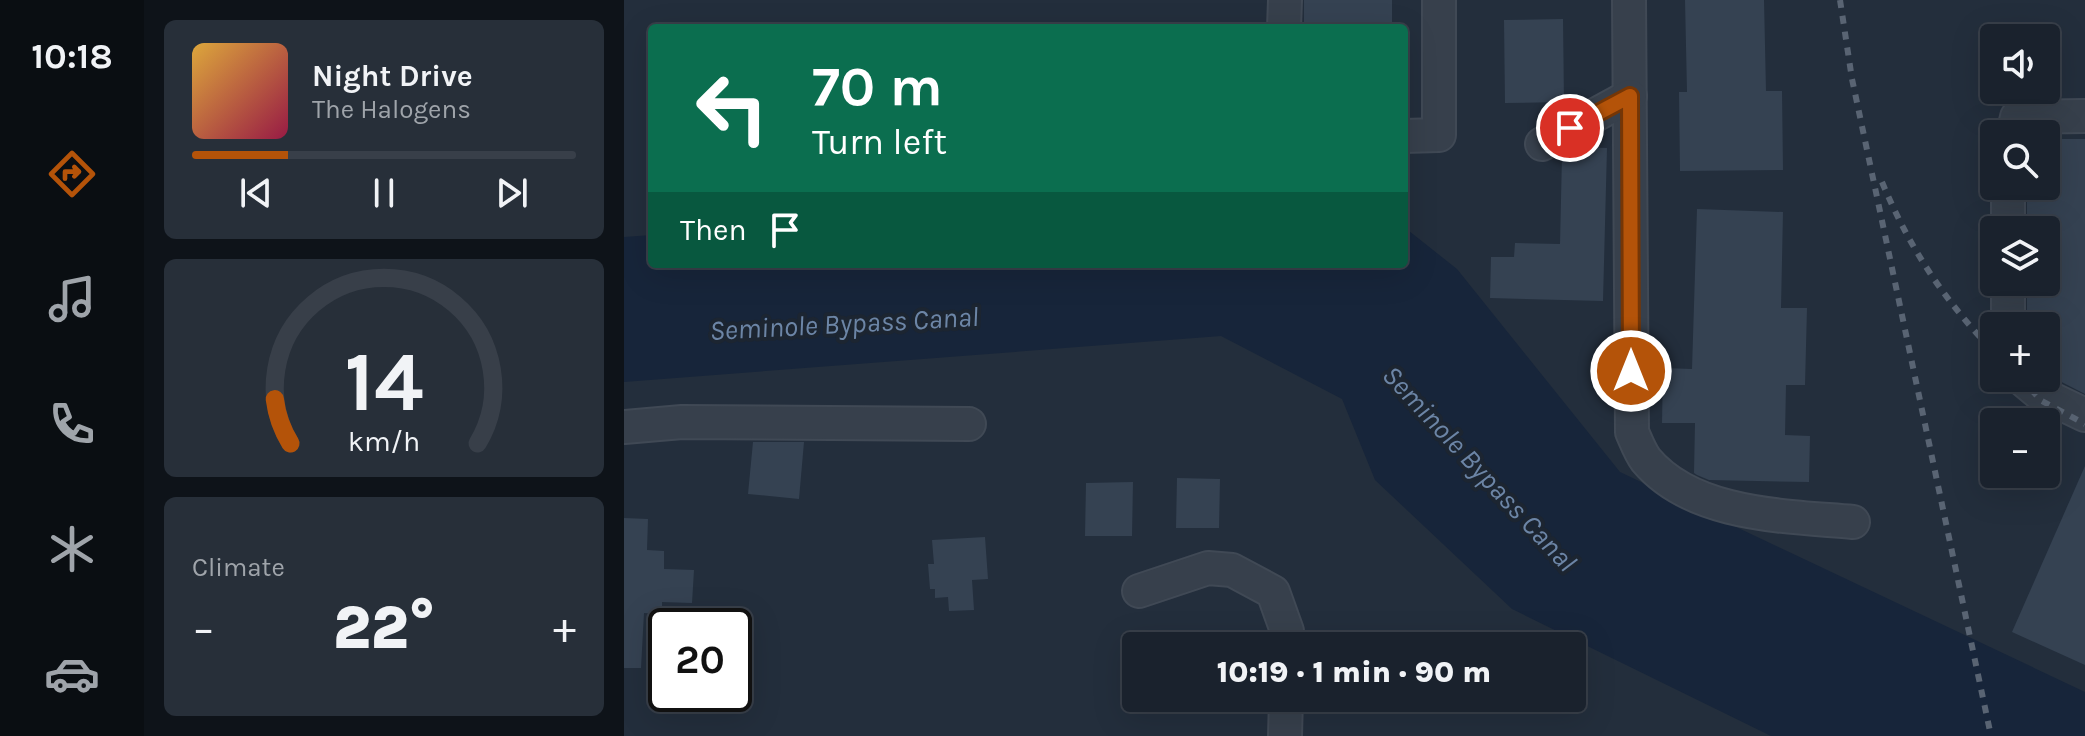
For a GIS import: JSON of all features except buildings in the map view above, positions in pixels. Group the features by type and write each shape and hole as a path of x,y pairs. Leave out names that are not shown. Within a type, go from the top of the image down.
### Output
{"street":[{"path":"1284,24 1285,0"},
{"path":"1408,136 1439,135 1439,0"},
{"path":"1629,0 1632,432 1645,459 1677,487 1750,513 1853,522"},
{"path":"1542,144 1630,96"},
{"path":"2016,120 2017,117 2085,116"},
{"path":"2038,392 2085,415"},
{"path":"624,427 682,422 969,424"},
{"path":"1139,591 1208,568 1232,570 1273,592 1285,632"},
{"path":"1285,736 1286,712"}],"water":[{"name":"Seminole Bypass Canal","path":"1408,230 1457,269 1620,472 2085,692 2085,736 1771,736 1586,645 1586,632 1559,632 1512,609 1375,480 1342,399 1221,336 624,382 624,237 648,235 648,268 1408,268"}],"railway":[{"path":"1840,0 1852,79 1991,736"},
{"path":"1882,182 1904,230 1930,273 1980,336"},
{"path":"2033,392 2042,401 2085,424"}],"route":[{"path":"1570,128 1630,96 1631,371"}]}
